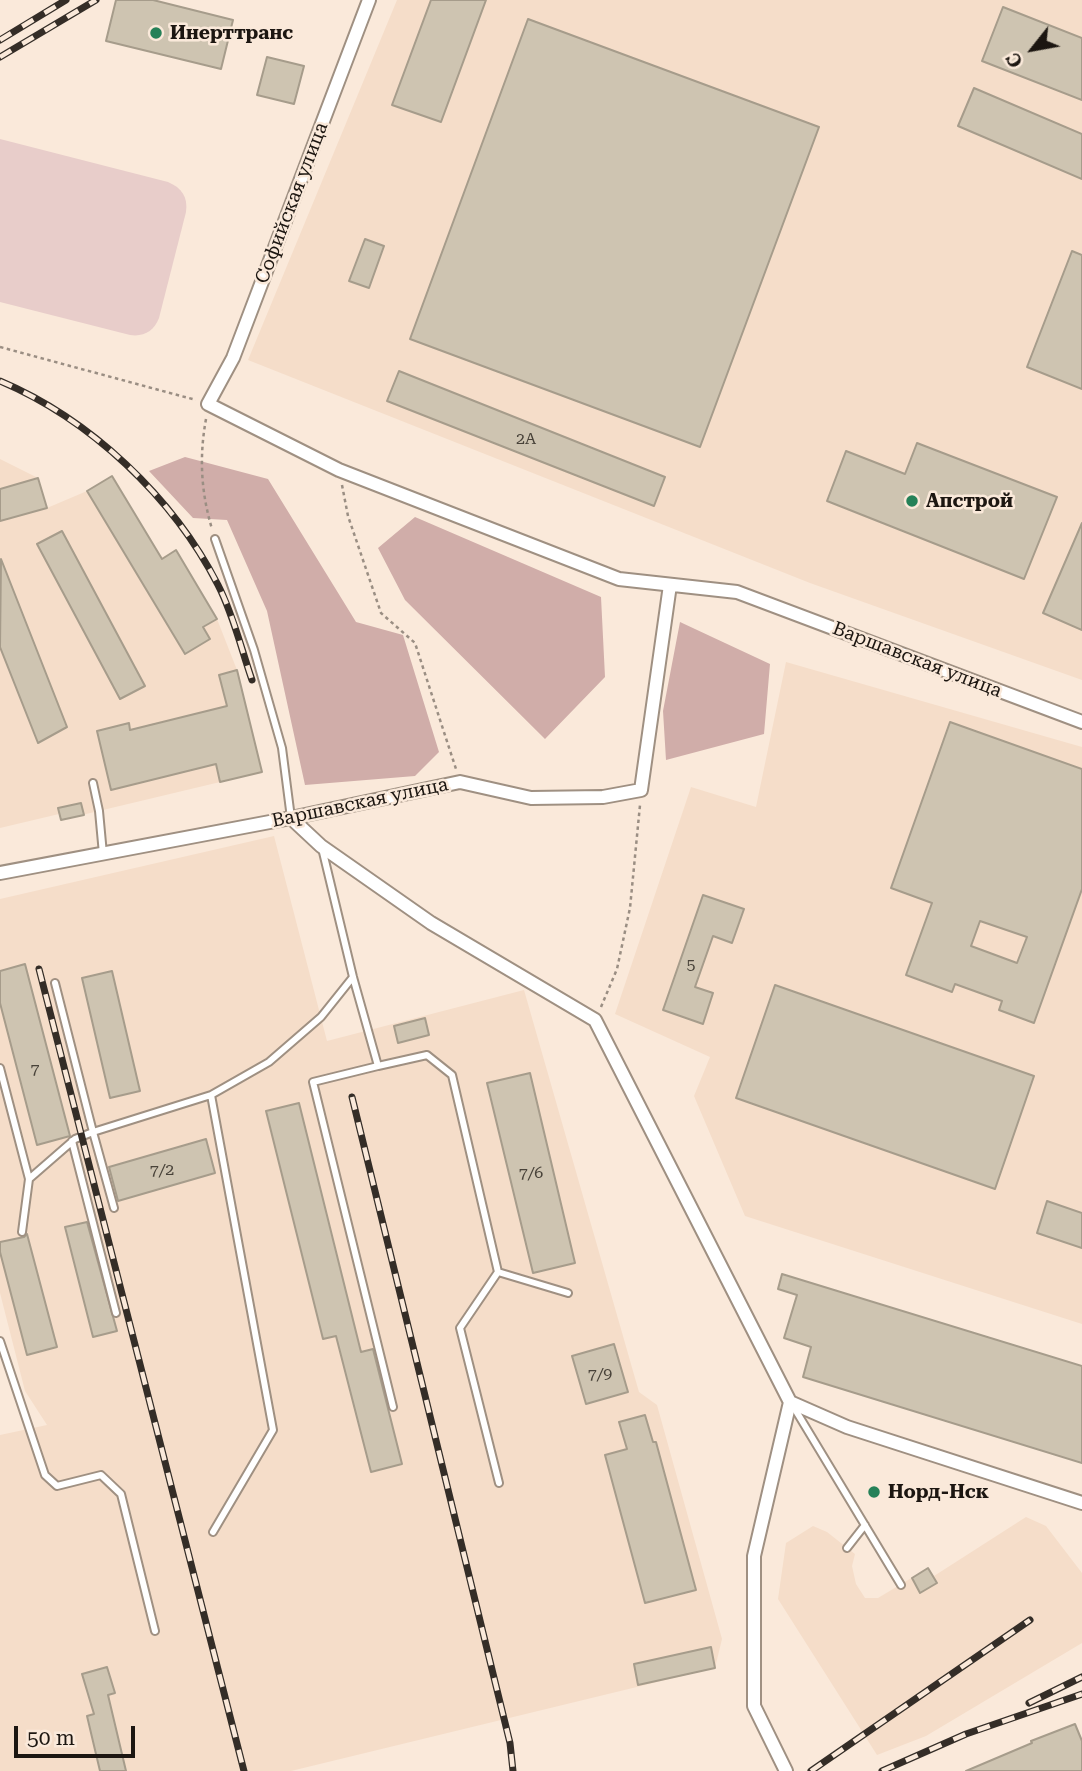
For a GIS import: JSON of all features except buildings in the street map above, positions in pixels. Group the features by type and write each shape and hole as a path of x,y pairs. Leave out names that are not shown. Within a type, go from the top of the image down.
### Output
{"street":[{"name":"Софийская улица","path":"208,404 233,358 369,0"},
{"name":"Варшавская улица","path":"208,404 339,470 619,579 737,592 1082,722"},
{"path":"641,790 670,585"},
{"name":"Варшавская улица","path":"0,873 291,818 460,782 531,798 603,797 641,790"},
{"path":"291,818 321,846 431,923 595,1020 790,1402 847,1427 1082,1503"},
{"path":"786,1771 754,1706 754,1556 790,1402"}],"lane":[{"path":"215,539 254,650 278,736 291,818"},
{"path":"93,783 103,854"},
{"path":"321,846 378,1066"},
{"path":"29,1178 72,1141 211,1095 269,1062 321,1017 353,977"},
{"path":"55,983 114,1208"},
{"path":"393,1407 313,1082 427,1055 452,1075 498,1272 460,1328 499,1483"},
{"path":"0,1068 29,1178 22,1233"},
{"path":"211,1095 274,1430 213,1532"},
{"path":"72,1141 116,1313"},
{"path":"498,1272 568,1293"},
{"path":"0,1340 45,1475 57,1486 101,1475 121,1494 155,1631"},
{"path":"790,1402 901,1585"},
{"path":"846,1548 864,1525"}],"path":[{"path":"0,347 208,404 201,461 203,499 215,539"},
{"path":"339,470 348,516 381,613 415,643 460,782"},
{"path":"595,1020 617,969 630,908 641,790"}],"shaded area":[{"path":"397,0 1082,0 1082,680 810,583 248,360"},
{"path":"0,139 168,182 180,190 185,197 186,212 159,318 151,330 140,335 130,335 0,302"},
{"path":"185,457 268,479 356,622 403,635 439,752 415,776 305,785 267,611 227,520 193,518 149,471"},
{"path":"0,459 38,478 47,508 87,491 112,476 161,558 176,550 217,619 237,670 262,772 61,820 59,814 0,828"},
{"path":"415,517 601,597 605,677 545,739 405,600 378,548"},
{"path":"680,622 770,664 764,734 666,760 663,711"},
{"path":"786,662 1082,747 1082,1324 745,1216 694,1096 710,1057 615,1014 691,787 756,807"},
{"path":"274,836 327,1041 524,990 639,1392 657,1405 722,1639 715,1668 291,1771 0,1771 0,1435 47,1425 25,1391 0,1293 0,899"},
{"path":"1026,1517 1046,1526 1082,1573 1082,1643 926,1736 877,1755 778,1599 786,1543 813,1526 827,1532 855,1554 852,1566 856,1584 865,1598 878,1598 928,1568 934,1576"}],"railway":[{"path":"0,40 66,0"},
{"path":"0,57 96,0"},
{"path":"0,381 33,397 97,439 126,464 178,521 218,585 252,680"},
{"path":"39,969 244,1771"},
{"path":"352,1097 510,1743 513,1771"},
{"path":"811,1771 1030,1620"},
{"path":"1029,1703 1082,1677"},
{"path":"882,1771 966,1734 1082,1694"}],"place":[{"name":"Инерттранс","path":"156,33"},
{"name":"Апстрой","path":"912,501"},
{"name":"Норд-Нск","path":"874,1492"}]}
